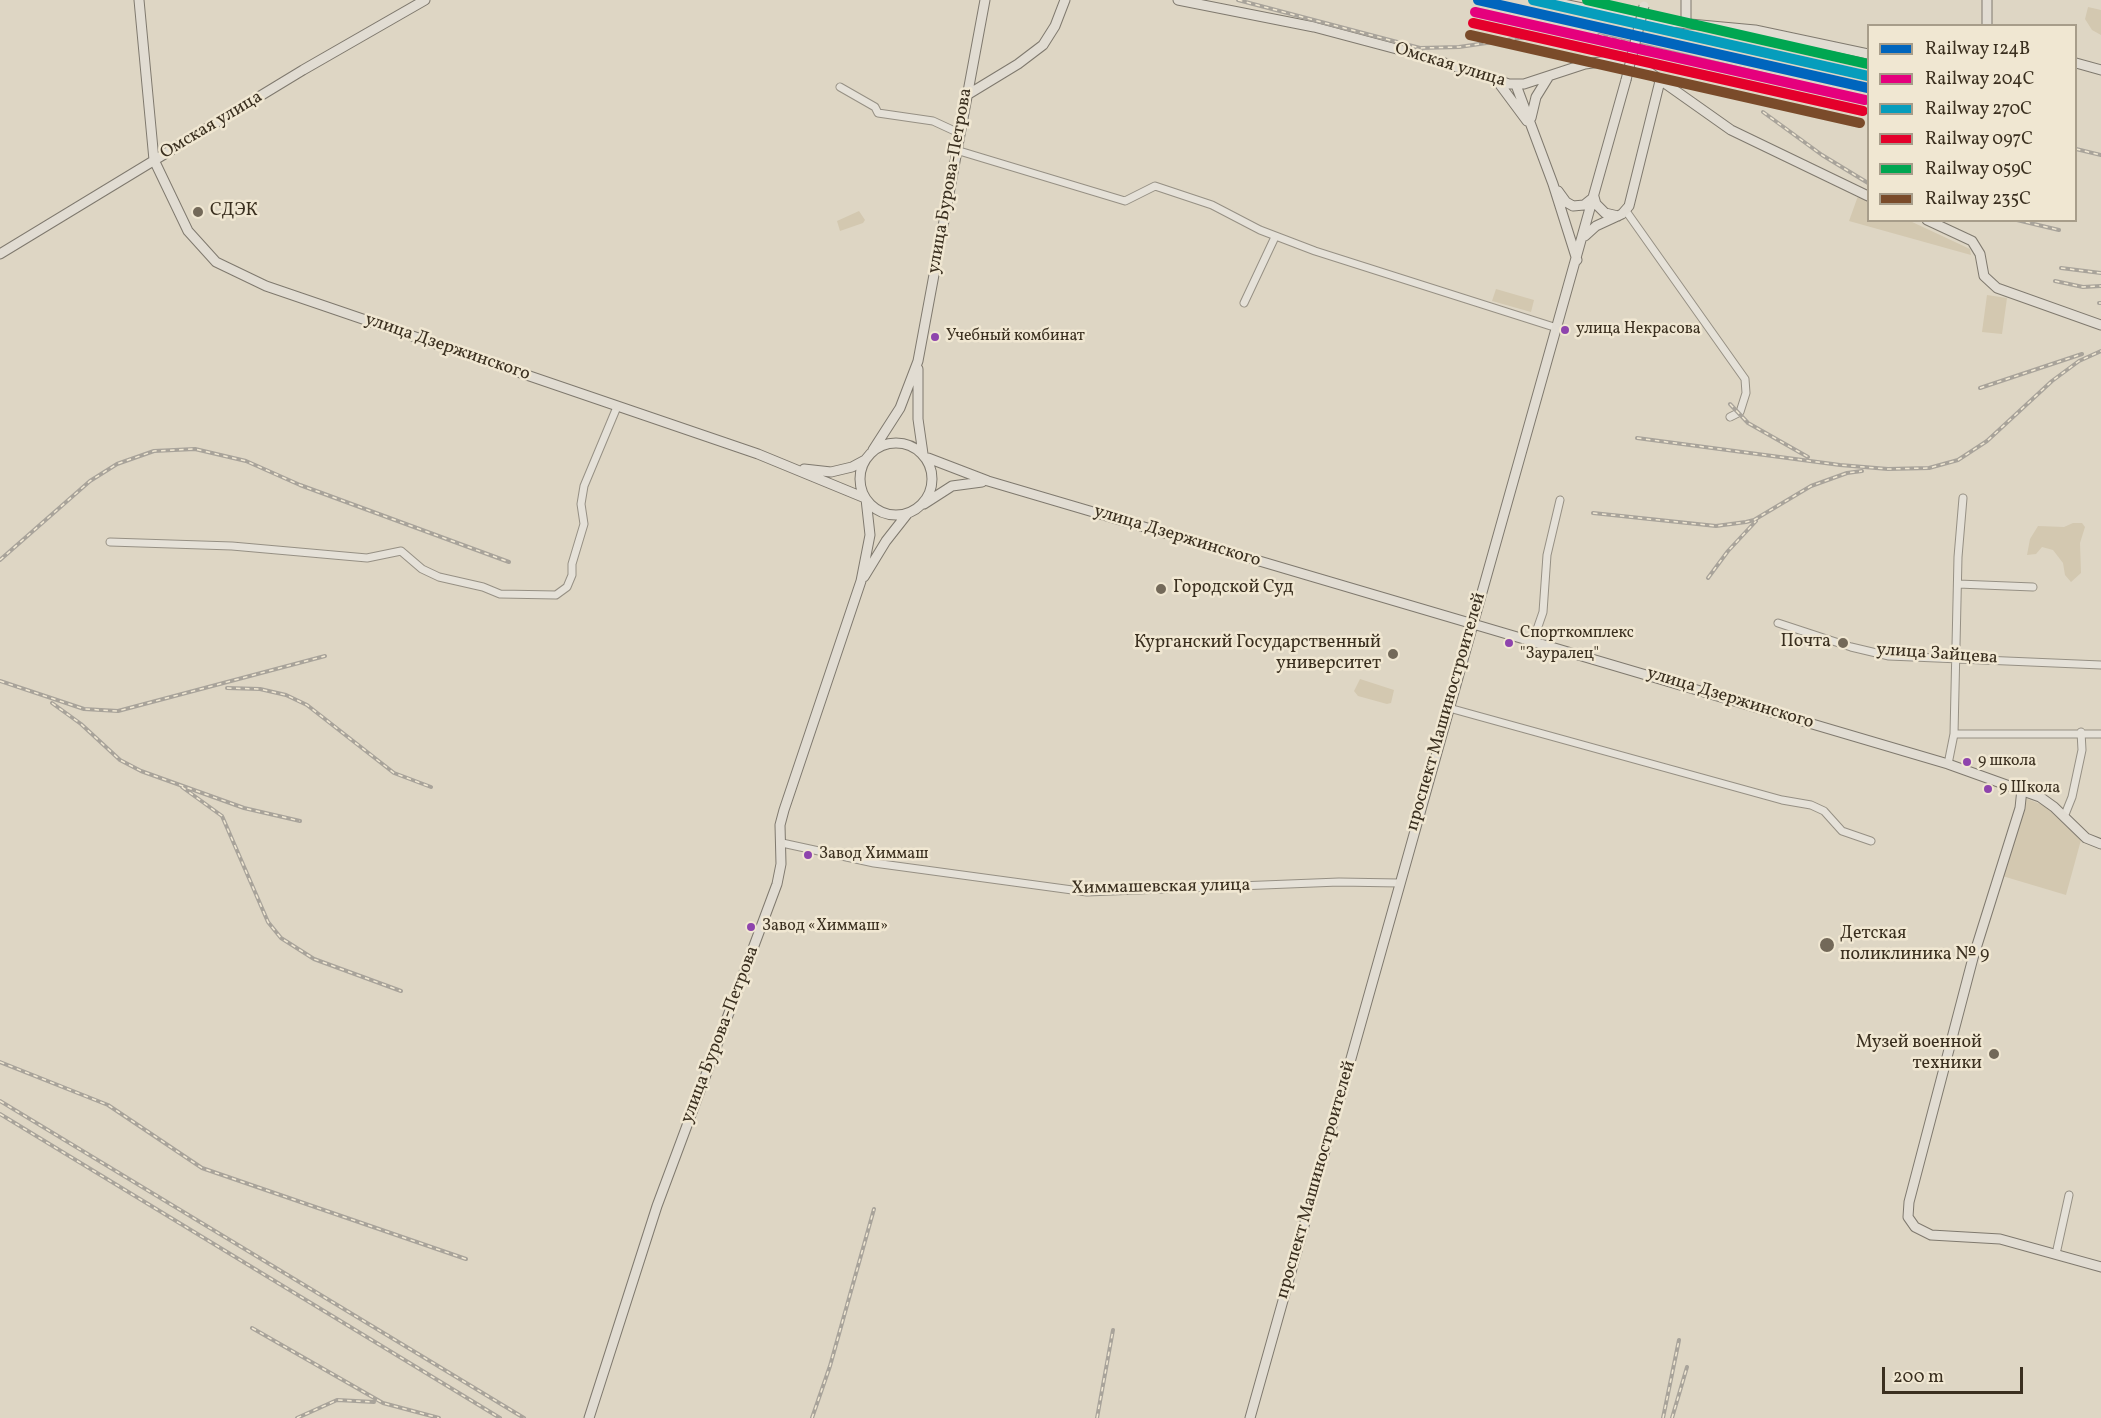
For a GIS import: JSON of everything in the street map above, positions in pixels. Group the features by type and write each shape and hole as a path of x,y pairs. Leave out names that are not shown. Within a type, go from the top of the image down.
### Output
{"main road":[{"path":"139,0 154,160"},
{"name":"Омская улица","path":"0,254 303,70 425,0"},
{"path":"967,95 1018,64 1043,45 1055,26 1065,0"},
{"name":"Омская улица","path":"1178,0 1314,27 1423,56 1498,82 1516,85 1533,82 1585,64 1608,61 1641,67 1731,130 1867,194"},
{"path":"1544,0 1651,21 1755,30 1867,54"},
{"path":"1686,0 1686,24"},
{"path":"1987,0 1987,24"},
{"name":"улица Бурова-Петрова","path":"925,456 918,419 918,361 984,1"},
{"name":"проспект Машиностроителей","path":"1250,1418 1472,622 1584,236 1645,3"},
{"path":"2077,63 2101,72"},
{"path":"2077,70 2101,72"},
{"path":"1530,123 1536,97 1551,74"},
{"path":"970,76 988,81"},
{"path":"1584,236 1596,226 1622,214 1660,81"},
{"path":"1498,82 1530,123"},
{"path":"1516,85 1553,184 1577,260"},
{"name":"улица Дзержинского","path":"154,160 188,231 216,262 266,286 793,468 865,499"},
{"path":"1553,184 1566,202 1573,206 1584,205 1594,197 1596,204 1605,213 1622,214"},
{"path":"1931,222 1972,241 1980,254 1984,276 1996,288 2101,325"},
{"name":"улица Бурова-Петрова","path":"873,450 900,408 918,361"},
{"path":"900,443 925,456 932,485 927,497 919,507 908,513 895,515 883,513 865,499 860,484 860,471 873,450 884,444 900,443"},
{"name":"улица Дзержинского","path":"925,456 988,482 1472,622 1948,764 2022,789 2048,801 2086,838 2101,844"},
{"name":"улица Дзержинского","path":"793,468 831,472 852,467 865,460"},
{"name":"улица Дзержинского","path":"919,507 952,486 988,482"},
{"name":"улица Бурова-Петрова","path":"589,1418 657,1206 771,901 781,864 780,825 784,810 861,581 870,535 865,499"},
{"name":"улица Бурова-Петрова","path":"861,581 886,541 908,513"},
{"path":"2022,789 2020,808 1973,958 1909,1202 1910,1222 1920,1231 1931,1235 2000,1239 2101,1267"}],"street":[{"path":"840,87 875,107 878,113 933,121 959,133"},
{"path":"956,150 1125,201 1155,186 1212,205 1275,237 1557,328"},
{"path":"1622,214 1745,380 1746,393 1740,412 1730,417"},
{"path":"1244,303 1275,237"},
{"path":"110,542 232,546 367,558 401,551 422,569 439,577 483,587 500,594 556,595 567,587 572,575 572,564 584,524 581,504 584,486 617,407"},
{"path":"1948,764 1954,734 1955,657 1963,498"},
{"path":"1533,641 1543,612 1547,555 1560,500"},
{"path":"1958,584 2033,587"},
{"name":"улица Зайцева","path":"1778,623 1879,654 2101,665"},
{"path":"1449,708 1773,797 1811,805 1824,811 1842,831 1870,841"},
{"path":"1954,734 2081,732 2101,734"},
{"path":"2064,817 2072,797 2082,750 2081,732"},
{"name":"Химмашевская улица","path":"782,843 874,863 1087,892 1339,882 1399,884"},
{"path":"2055,1254 2068,1195"}],"shaded area":[{"path":"2088,7 2101,10 2101,35 2092,30 2085,19"},
{"path":"1858,196 1867,200 1867,222 1912,222 1970,249 1971,255 1849,221"},
{"path":"859,211 865,220 863,223 840,231 837,221"},
{"path":"1496,289 1534,300 1531,312 1492,301"},
{"path":"1987,295 2007,298 2002,334 1982,332"},
{"path":"2073,523 2082,523 2085,527 2080,543 2081,573 2071,582 2065,575 2063,563 2053,550 2042,547 2036,554 2027,555 2030,539 2038,526 2064,527"},
{"path":"1360,679 1394,690 1391,703 1387,704 1358,696 1354,691"},
{"path":"2025,798 2045,806 2081,840 2066,895 1999,875"}],"railway":[{"path":"1238,0 1420,48 1459,47 1528,37 1556,39 1695,76"},
{"path":"1599,35 1867,99"},
{"path":"1763,112 1822,155 1867,182"},
{"path":"2077,149 2101,155"},
{"path":"2025,222 2059,230"},
{"path":"2061,268 2101,273"},
{"path":"2055,281 2083,287 2101,286"},
{"path":"1637,438 1840,465 1888,469 1929,468 1958,460 1987,441 2052,381 2079,361 2101,351"},
{"path":"1980,388 2082,354"},
{"path":"1730,404 1748,423 1808,457"},
{"path":"0,560 90,481 117,464 154,451 195,449 246,461 300,485 509,562"},
{"path":"1593,513 1716,526 1746,522 1754,520 1811,486 1847,473 1862,471"},
{"path":"1708,578 1728,551 1756,521"},
{"path":"0,681 84,709 118,711 325,656"},
{"path":"227,688 260,689 286,695 307,705 394,773 431,787"},
{"path":"52,703 81,724 120,760 141,771 244,808 300,821"},
{"path":"182,787 222,816 268,922 281,938 314,959 401,991"},
{"path":"0,1062 108,1105 202,1168 466,1259"},
{"path":"0,1101 524,1418"},
{"path":"0,1114 500,1418"},
{"path":"812,1418 830,1366 874,1209"},
{"path":"252,1328 383,1403 439,1418"},
{"path":"1097,1418 1113,1330"},
{"path":"1663,1418 1679,1340"},
{"path":"1672,1418 1687,1367"},
{"path":"297,1418 337,1400 374,1402"}],"rail line":[{"name":"124В","path":"1478,0 1867,88"},
{"name":"270С","path":"1533,0 1867,76"},
{"name":"059С","path":"1587,0 1867,64"},
{"name":"204С","path":"1475,12 1865,100"},
{"name":"097С","path":"1473,23 1863,111"},
{"name":"235С","path":"1470,35 1860,123"}],"place":[{"name":"СДЭК","path":"198,212"},
{"name":"улица Некрасова","path":"1565,330"},
{"name":"Учебный комбинат","path":"935,337"},
{"name":"Городской Суд","path":"1161,589"},
{"name":"Спорткомплекс \"Зауралец\"","path":"1509,643"},
{"name":"Почта","path":"1843,643"},
{"name":"Курганский Государственный университет","path":"1393,654"},
{"name":"9 школа","path":"1967,762"},
{"name":"9 Школа","path":"1988,789"},
{"name":"Завод Химмаш","path":"808,855"},
{"name":"Завод «Химмаш»","path":"751,927"},
{"name":"Детская поликлиника № 9","path":"1827,945"},
{"name":"Музей военной техники","path":"1994,1054"}]}
